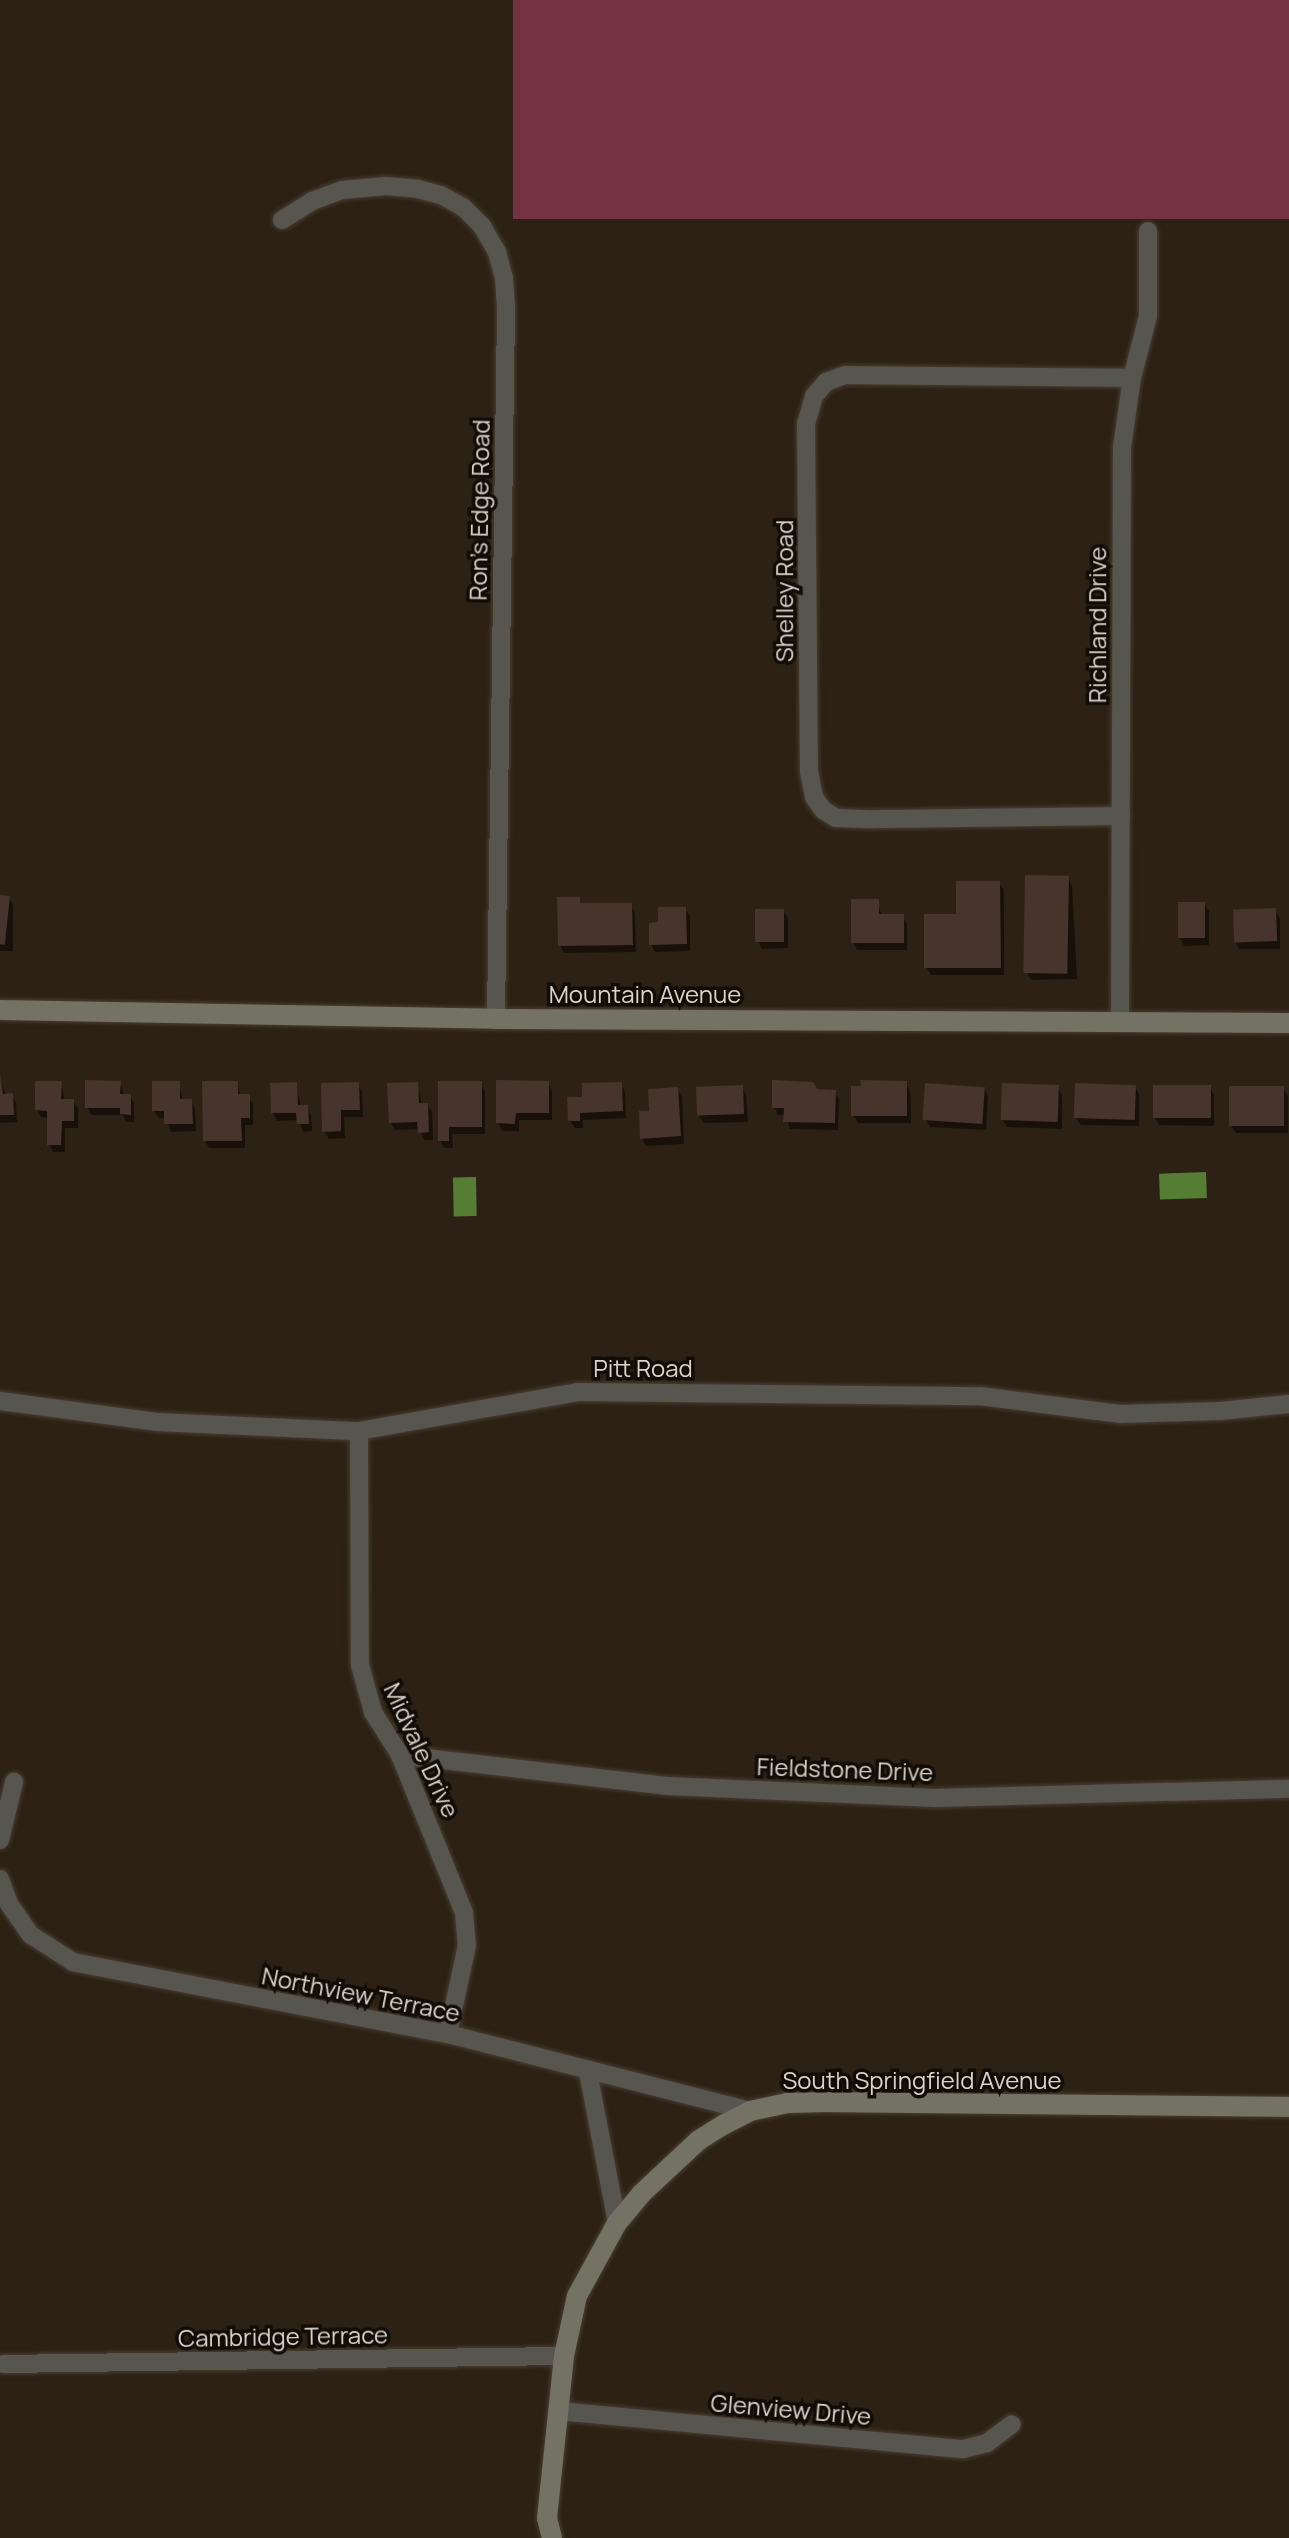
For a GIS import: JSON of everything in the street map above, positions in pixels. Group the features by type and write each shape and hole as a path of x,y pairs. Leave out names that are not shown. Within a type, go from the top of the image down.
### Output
{"street":[{"name":"Ron's Edge Road","path":"282,220 312,201 342,190 386,186 441,195 463,207 482,226 497,252 504,278 496,1019"},
{"name":"Richland Drive","path":"1120,1022 1122,447 1132,378 1148,316 1148,231"},
{"name":"Shelley Road","path":"1121,816 865,819 836,818 823,810 814,797 809,771 806,424 814,396 826,382 845,375 1132,378"},
{"name":"Mountain Avenue","path":"0,1010 496,1019 1289,1023"},
{"name":"Pitt Road","path":"0,1401 157,1422 359,1431 578,1392 980,1396 1120,1414 1220,1411 1289,1404"},
{"name":"Midvale Drive","path":"359,1431 360,1665 373,1712 400,1755 464,1913 467,1945 448,2034"},
{"name":"Fieldstone Drive","path":"400,1755 668,1786 935,1798 1289,1789"},
{"path":"0,1840 14,1782"},
{"name":"Northview Terrace","path":"0,1879 9,1904 31,1935 73,1962 448,2034 750,2111"},
{"path":"588,2072 617,2223"},
{"name":"South Springfield Avenue","path":"535,2538 550,2528 564,2356 577,2296 617,2223 641,2194 699,2140 750,2111 788,2103 1289,2107"},
{"name":"Cambridge Terrace","path":"3,2364 564,2356"},
{"name":"Glenview Drive","path":"559,2411 963,2449 987,2443 1012,2424"}],"shaded area":[{"path":"513,0 1289,0 1289,219 513,219"},
{"path":"1206,1172 1207,1198 1160,1200 1159,1174"},
{"path":"453,1177 476,1177 477,1216 454,1216"}],"building":[{"path":"1025,875 1069,876 1067,974 1023,973"},
{"path":"956,881 1000,881 1001,968 924,968 924,914 956,914"},
{"path":"0,895 10,896 5,945 0,944"},
{"path":"557,897 580,897 580,903 632,903 633,945 558,946"},
{"path":"851,899 879,899 879,914 904,914 904,943 851,943"},
{"path":"1178,902 1205,902 1205,938 1178,938"},
{"path":"658,907 686,907 687,944 649,945 649,923 658,922"},
{"path":"1276,908 1277,941 1234,942 1233,910"},
{"path":"755,909 784,909 784,942 755,942"},
{"path":"0,1074 3,1094 13,1093 14,1115 0,1115"},
{"path":"85,1080 121,1081 120,1094 131,1094 131,1115 120,1114 120,1108 85,1108"},
{"path":"496,1080 549,1081 549,1113 516,1113 515,1124 496,1123"},
{"path":"772,1080 813,1082 817,1089 836,1090 835,1123 783,1122 784,1108 772,1108"},
{"path":"860,1080 907,1081 907,1116 851,1116 851,1086 861,1086"},
{"path":"35,1081 62,1081 61,1099 74,1099 74,1121 62,1121 61,1145 47,1145 47,1111 35,1110"},
{"path":"152,1081 180,1081 180,1099 192,1099 193,1124 164,1124 164,1111 152,1111"},
{"path":"202,1081 238,1081 238,1094 250,1094 250,1118 241,1118 242,1141 203,1141"},
{"path":"438,1081 482,1081 482,1127 449,1127 449,1141 438,1141"},
{"path":"297,1082 298,1105 308,1105 309,1124 297,1124 296,1113 271,1113 270,1083"},
{"path":"359,1082 360,1110 341,1110 341,1131 322,1132 321,1083"},
{"path":"418,1082 419,1103 428,1103 429,1132 418,1133 417,1122 389,1123 387,1083"},
{"path":"622,1082 623,1111 580,1113 580,1121 568,1121 567,1097 582,1097 582,1083"},
{"path":"925,1083 985,1087 982,1124 922,1120"},
{"path":"1002,1083 1059,1085 1058,1122 1001,1120"},
{"path":"1075,1083 1136,1085 1135,1120 1074,1118"},
{"path":"743,1085 744,1114 697,1116 696,1087"},
{"path":"1153,1085 1211,1085 1211,1118 1153,1118"},
{"path":"1229,1086 1284,1086 1284,1126 1229,1126"},
{"path":"678,1087 681,1136 640,1139 639,1111 649,1111 648,1089"}]}
